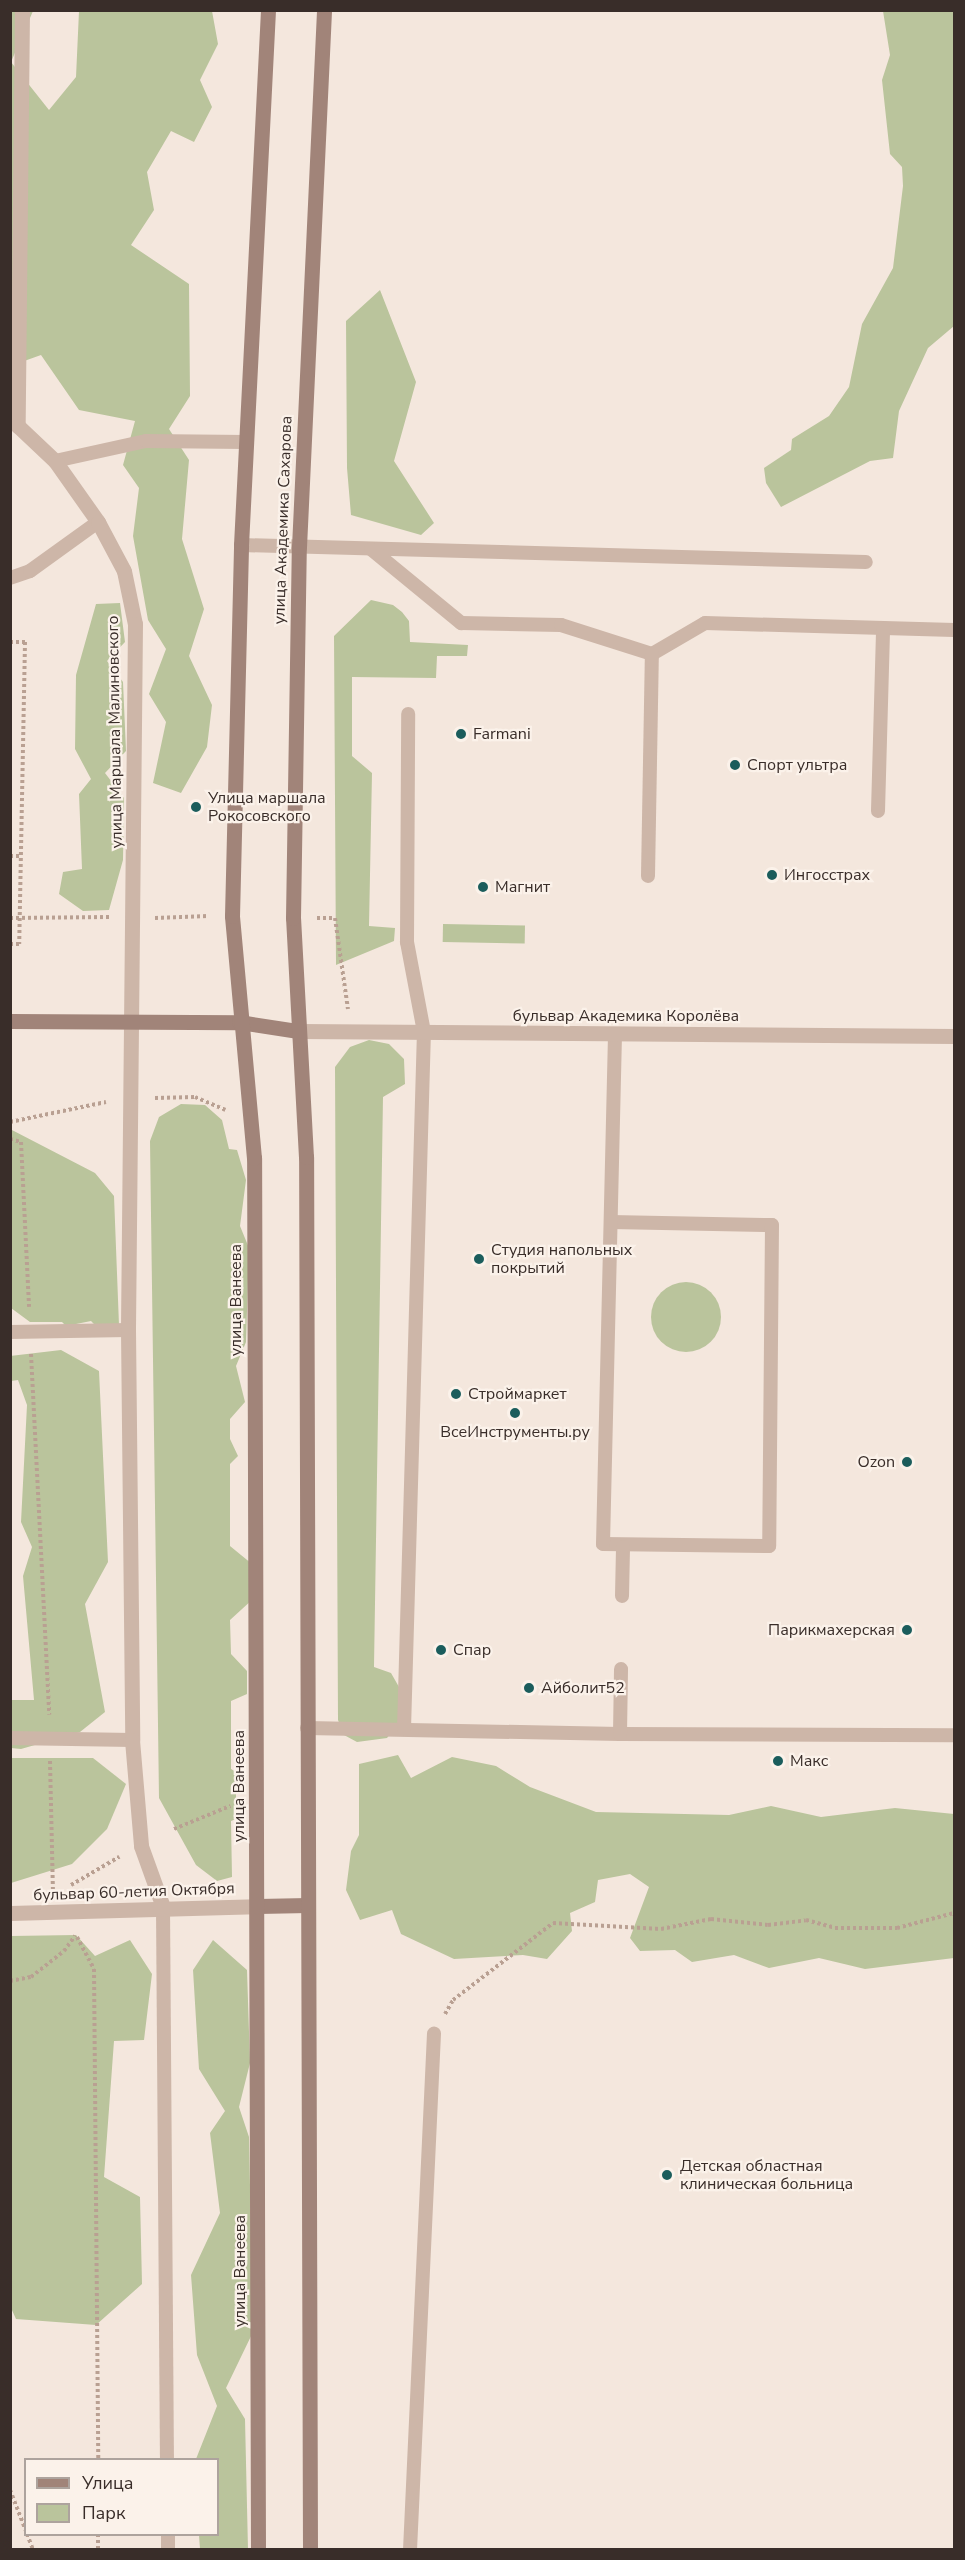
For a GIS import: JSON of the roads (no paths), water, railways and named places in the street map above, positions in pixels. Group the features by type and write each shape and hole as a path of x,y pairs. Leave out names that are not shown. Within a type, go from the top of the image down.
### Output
{"main road":[{"path":"239,1022 232,916 241,545 268,10"},
{"name":"улица Академика Сахарова","path":"298,1031 293,918 299,548 324,10"},
{"path":"10,1021 239,1022 298,1031 306,1168 310,2550"},
{"name":"улица Ванеева","path":"239,1022 254,1158 258,1906 258,2550"},
{"path":"258,1906 308,1905"}],"street":[{"name":"улица Маршала Малиновского","path":"22,10 14,428 55,461 98,522 124,571 135,624 128,1330 132,1740 141,1846 163,1907"},
{"name":"бульвар Академика Королёва","path":"298,1031 954,1036"},
{"name":"бульвар 60-летия Октября","path":"10,1913 75,1913 163,1907 258,1906"}],"lane":[{"path":"55,461 146,441 246,442"},
{"path":"10,578 30,571 98,522"},
{"path":"241,545 866,562"},
{"path":"371,549 461,623 561,625 652,654 705,623 954,630"},
{"path":"878,811 883,628"},
{"path":"648,876 652,654"},
{"path":"404,1730 424,1032 407,942 408,714"},
{"path":"611,1222 772,1225 770,1546 623,1547 603,1544 615,1034"},
{"path":"10,1332 128,1330"},
{"path":"622,1596 623,1547"},
{"path":"620,1734 621,1669"},
{"path":"307,1728 620,1734 954,1735"},
{"path":"10,1738 132,1740"},
{"path":"163,1907 167,2458"},
{"path":"410,2550 434,2034"}],"place":[{"name":"Farmani","path":"461,734"},
{"name":"Спорт ультра","path":"735,765"},
{"name":"Улица маршала Рокосовского","path":"196,807"},
{"name":"Ингосстрах","path":"772,875"},
{"name":"Магнит","path":"483,887"},
{"name":"Студия напольных покрытий","path":"479,1259"},
{"name":"Строймаркет","path":"456,1394"},
{"name":"ВсеИнструменты.ру","path":"515,1413"},
{"name":"Ozon","path":"907,1462"},
{"name":"Парикмахерская","path":"907,1630"},
{"name":"Спар","path":"441,1650"},
{"name":"Айболит52","path":"529,1688"},
{"name":"Макс","path":"778,1761"},
{"name":"Детская областная клиническая больница","path":"667,2175"}]}
